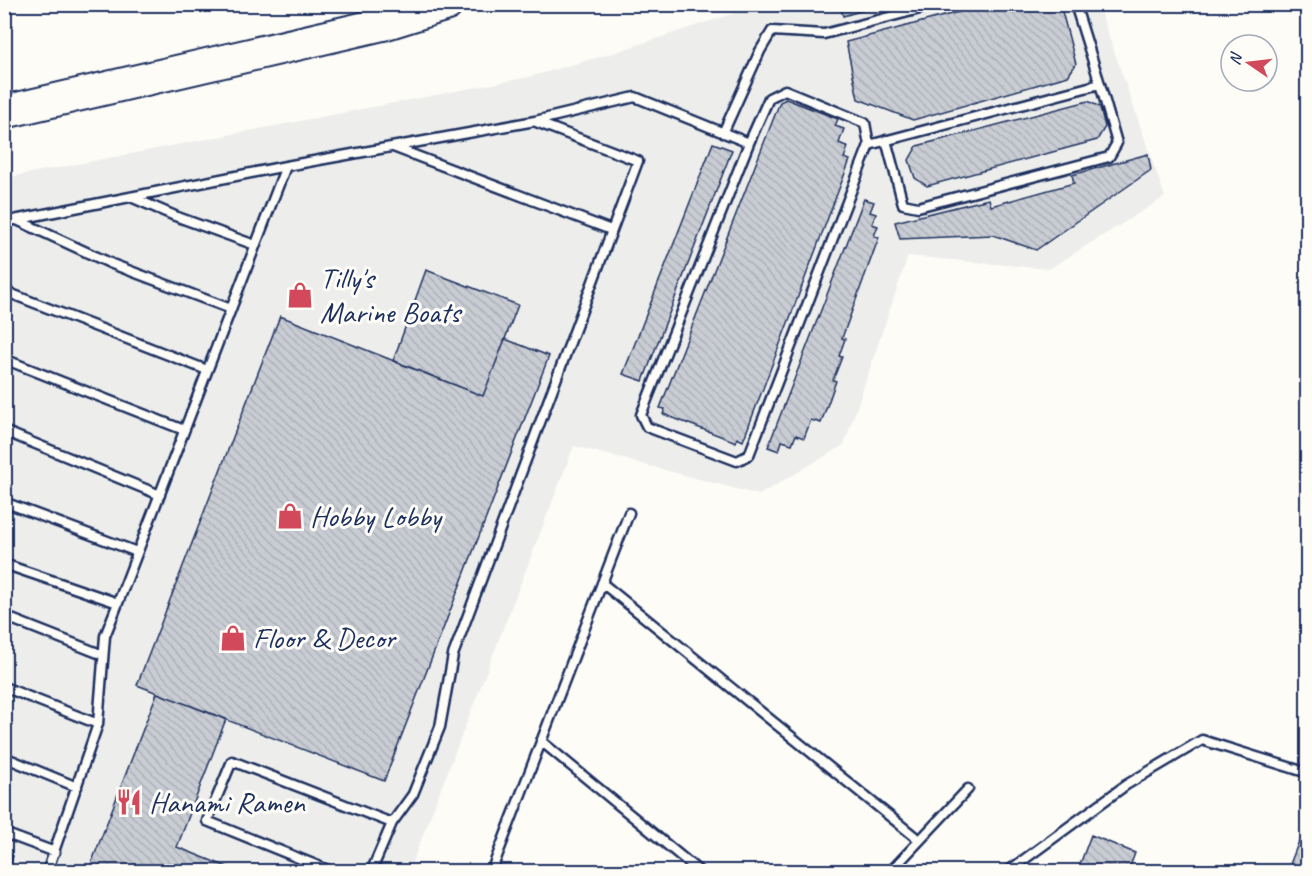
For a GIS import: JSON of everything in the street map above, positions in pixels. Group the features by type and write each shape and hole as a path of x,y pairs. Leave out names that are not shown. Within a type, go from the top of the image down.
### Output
{"highway":[{"path":"4,112 383,24 447,4"}],"lane":[{"path":"723,133 760,51 772,31 824,34 939,4"},
{"path":"886,140 903,204 918,207 1109,157 1117,143 1075,4"},
{"path":"869,145 1100,84"},
{"path":"785,90 865,123 869,145 749,455 737,461 647,427 641,415 749,143 769,98 785,90"},
{"path":"4,222 286,166 535,121 635,97 749,143"},
{"path":"371,872 392,822 413,794 441,727 453,655 638,161 535,121"},
{"path":"392,147 611,230"},
{"path":"47,872 98,724 105,636 286,166"},
{"path":"131,197 175,216 255,245"},
{"path":"16,219 112,264 231,309"},
{"path":"4,291 207,370"},
{"path":"4,359 184,430"},
{"path":"4,431 160,495"},
{"path":"4,502 138,552"},
{"path":"491,872 629,513"},
{"path":"4,564 118,603"},
{"path":"602,583 919,840"},
{"path":"4,616 103,655"},
{"path":"4,687 98,724"},
{"path":"1007,872 1125,784 1202,740 1308,773"},
{"path":"541,741 700,872"},
{"path":"4,757 77,787"},
{"path":"333,872 207,821 232,761 392,822"},
{"path":"890,872 968,789"},
{"path":"4,833 55,852"}],"shaded area":[{"path":"759,5 1098,5 1165,197 1049,269 908,256 844,445 759,495 574,446 409,871 5,872 5,178 529,77 613,53"}],"building":[{"path":"840,4 885,4 843,16"},
{"path":"989,4 1060,4 1076,64 1068,76 913,120 858,99 846,42"},
{"path":"786,99 838,119 835,126 844,129 839,143 848,147 844,158 850,160 743,441 737,438 736,442 663,414 665,409 660,408 780,102"},
{"path":"1088,101 1100,107 1105,127 1097,140 927,186 915,178 909,160 917,146"},
{"path":"713,143 732,150 643,381 623,374"},
{"path":"1148,154 1151,170 1036,250 993,235 900,239 895,222 989,199 991,206 1074,183 1072,175"},
{"path":"864,199 874,202 870,212 876,214 872,224 878,226 874,236 879,237 842,338 845,339 839,356 842,357 833,380 836,381 821,423 811,420 804,438 796,435 792,444 782,441 779,451 768,447"},
{"path":"426,270 518,305 483,396 393,361"},
{"path":"280,316 483,396 505,339 549,356 384,781 137,685"},
{"path":"157,693 226,719 177,847 240,872 88,872"},
{"path":"1091,835 1135,853 1128,872 1077,872"},
{"path":"1299,841 1308,845 1308,872 1287,872"},
{"path":"4,853 13,856 8,872 4,872"}],"place":[{"name":"Tilly's Marine Boats","path":"300,295"},
{"name":"Hobby Lobby","path":"290,516"},
{"name":"Floor & Decor","path":"233,638"},
{"name":"Hanami Ramen","path":"129,802"}]}
